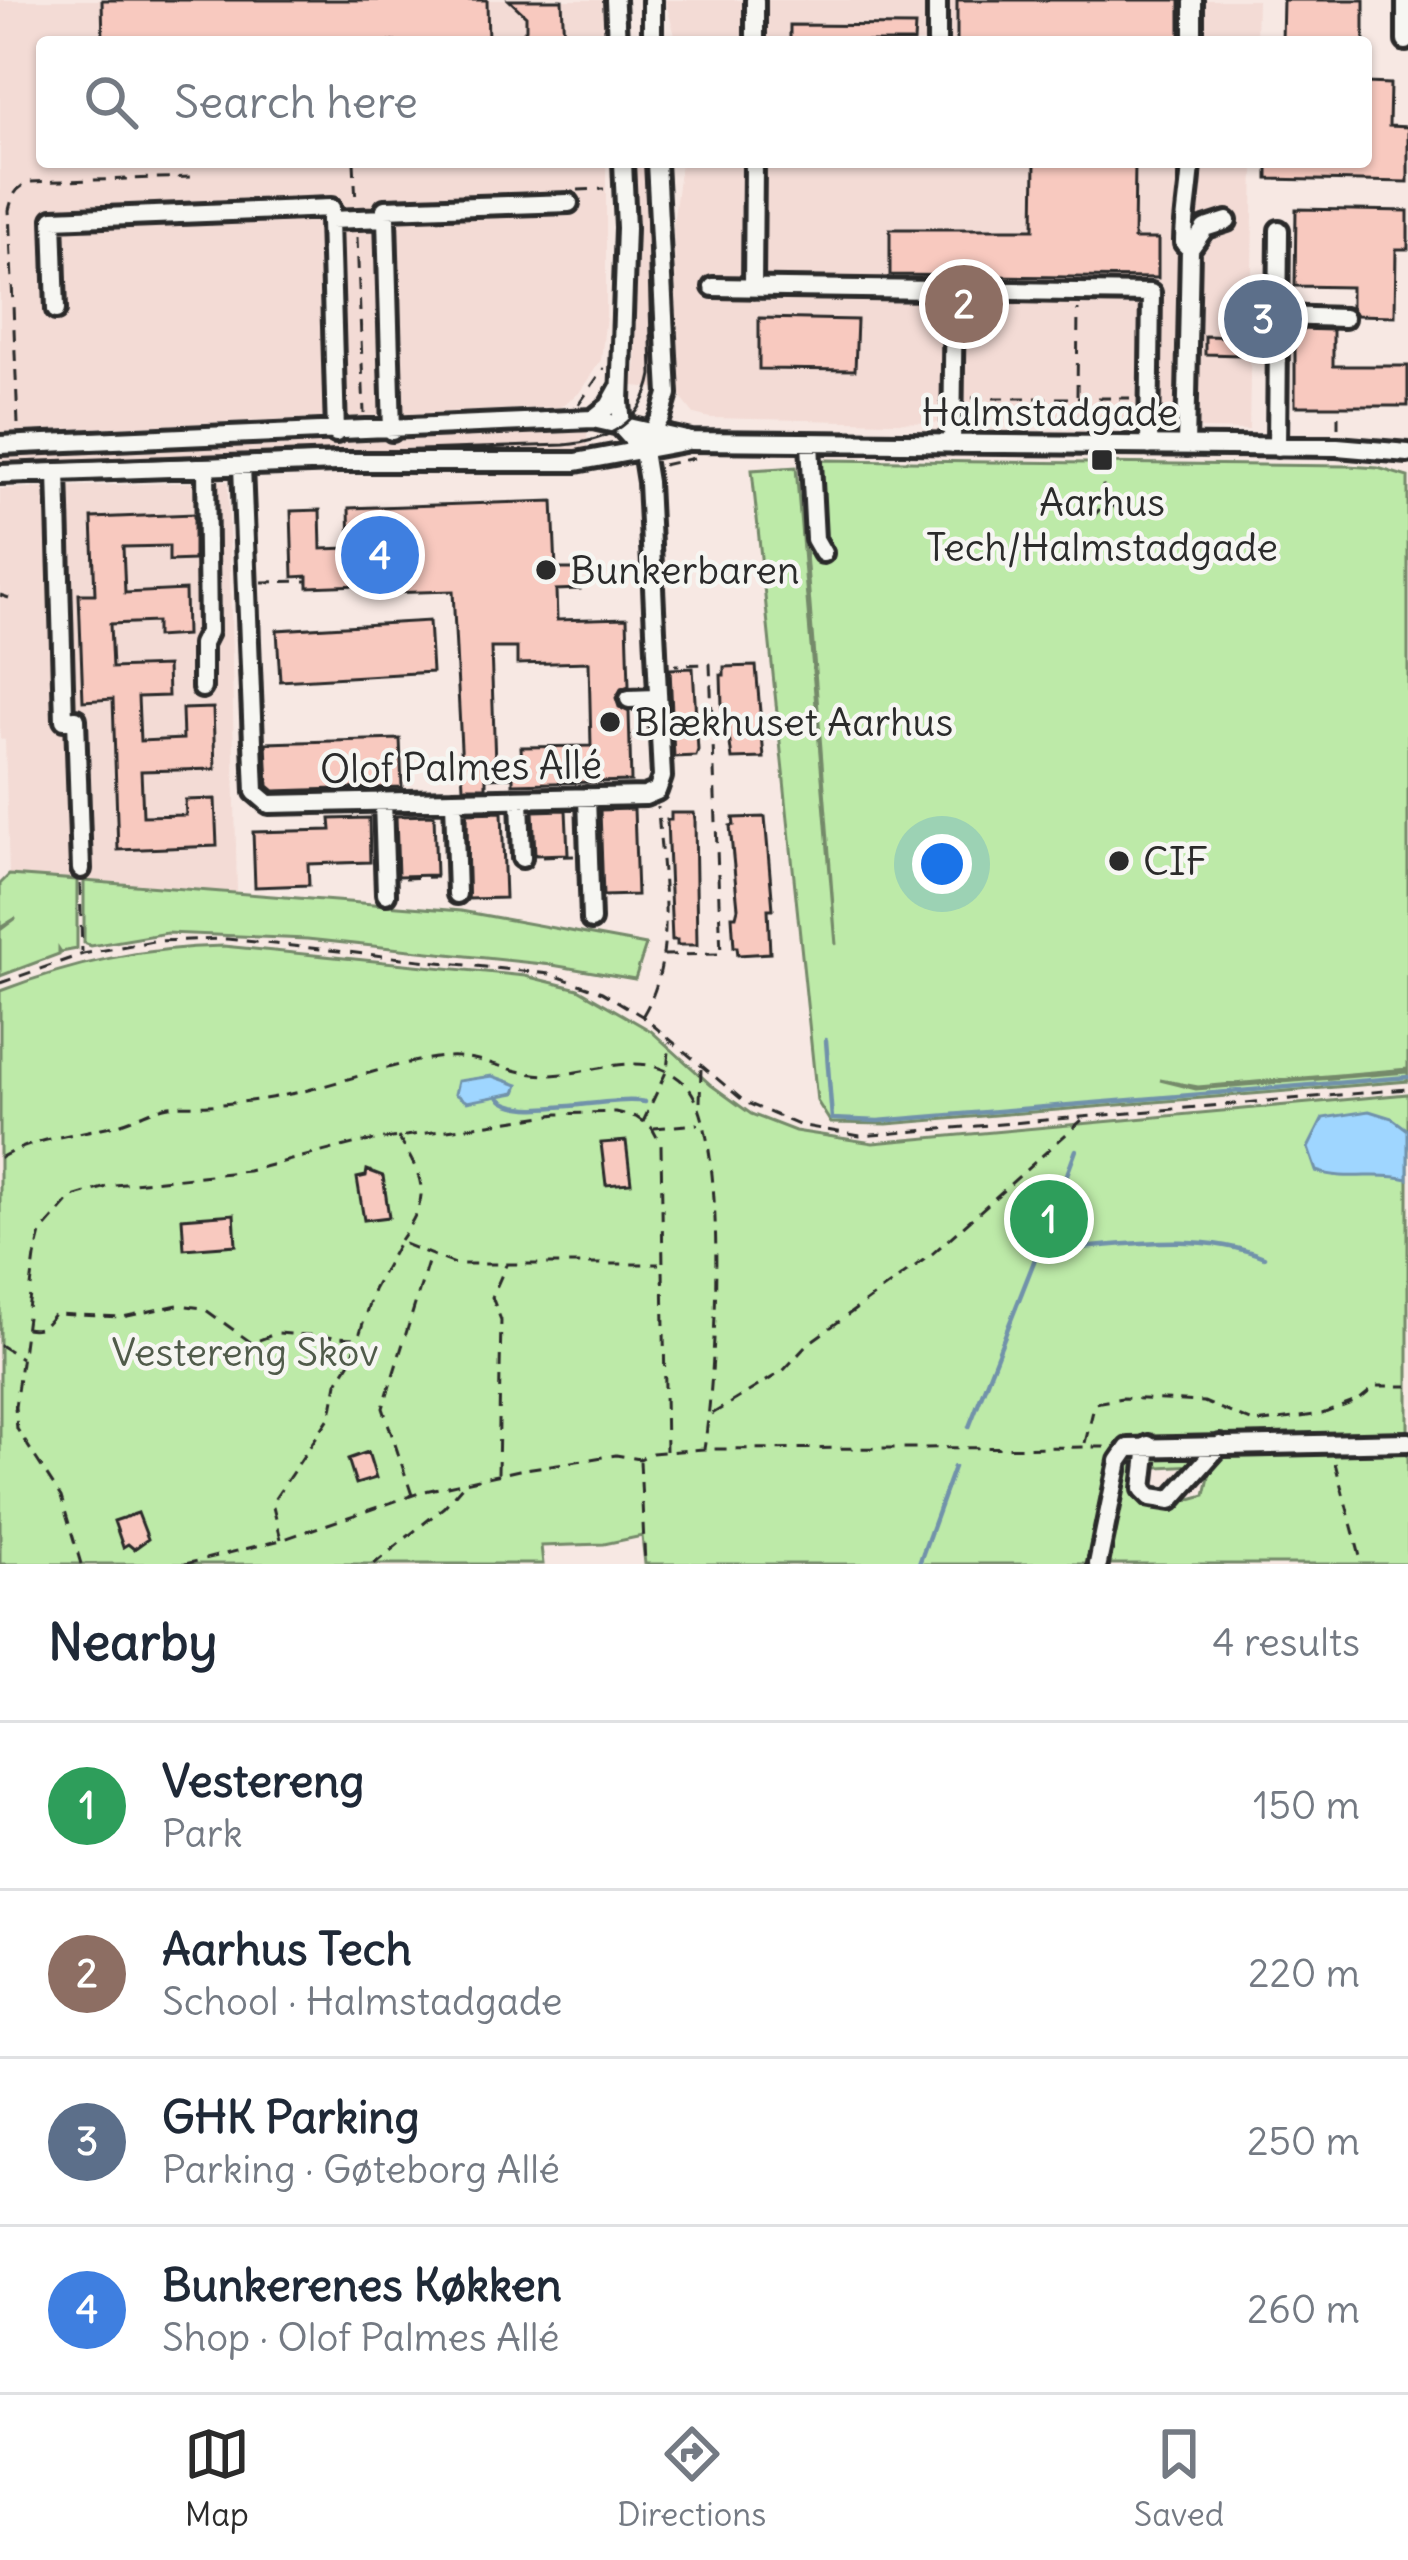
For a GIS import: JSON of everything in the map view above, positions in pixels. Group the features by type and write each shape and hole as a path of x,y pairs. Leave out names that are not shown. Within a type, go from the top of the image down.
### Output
{"street":[{"path":"615,0 617,36"},
{"path":"652,0 652,36"},
{"path":"755,0 755,36"},
{"path":"937,0 937,36"},
{"path":"1192,36 1193,0"},
{"path":"1406,0 1406,41"},
{"path":"623,168 619,388 622,425 643,451"},
{"path":"643,451 668,394 656,168"},
{"path":"753,288 754,168"},
{"path":"1190,249 1184,236 1191,168"},
{"path":"392,430 385,209 569,203"},
{"path":"56,310 53,219 331,208 336,433"},
{"path":"329,220 386,218"},
{"path":"1186,446 1190,249 1205,228 1227,221"},
{"path":"1277,447 1279,230"},
{"path":"713,287 1151,292 1149,446"},
{"path":"952,444 954,290"},
{"path":"1279,316 1344,317"},
{"path":"0,445 593,419 609,406 619,388"},
{"name":"Halmstadgade","path":"593,419 691,441"},
{"name":"Halmstadgade","path":"643,451 691,441 1337,448 1408,453"},
{"path":"810,443 815,539 823,554"},
{"path":"0,473 576,462 643,451"},
{"name":"Olof Palmes Allé","path":"242,466 255,792 269,804 645,796 657,791 662,777 652,526 643,451"},
{"path":"202,688 202,644 208,632 206,466"},
{"path":"57,472 64,720 76,719 81,868"},
{"path":"629,699 658,698"},
{"path":"587,797 591,920"},
{"path":"520,799 522,857"},
{"path":"454,800 457,885"},
{"path":"383,802 385,887"},
{"path":"1098,1564 1119,1461 1128,1448 1408,1442"},
{"path":"1148,1445 1144,1489 1151,1497 1171,1500 1220,1445"}],"path":[{"path":"354,168 364,421"},
{"path":"569,203 569,190 624,188"},
{"path":"1077,398 1078,292"},
{"path":"573,410 610,356"},
{"path":"965,411 968,398 1150,398"},
{"path":"1337,448 1338,406"},
{"path":"1096,446 1106,501 1126,516"},
{"path":"1093,518 1106,501"},
{"path":"247,583 308,581"},
{"path":"0,595 9,598"},
{"path":"656,665 710,664 721,954 664,955"},
{"path":"642,1016 658,989 664,955 657,791"},
{"path":"522,857 589,856"},
{"path":"81,868 82,954"},
{"path":"385,887 457,885"},
{"path":"0,983 82,954 153,941 227,939 513,968 602,992 642,1016 745,1102 772,1115 826,1132 878,1136 1408,1089"},
{"path":"644,1122 667,1070 670,1040"},
{"path":"0,1158 16,1147 123,1123 166,1107 288,1095 458,1057 547,1075 585,1074 642,1062 667,1070 700,1102"},
{"path":"700,1067 716,1231 710,1416 704,1449"},
{"path":"81,1564 61,1497 17,1429 15,1407 41,1233 72,1197 114,1185 202,1179 398,1137 558,1114 614,1112 644,1122 661,1144 666,1451"},
{"path":"710,1416 783,1371 808,1343 932,1253 1084,1117"},
{"path":"652,1128 702,1124"},
{"path":"281,1540 272,1503 331,1415 373,1290 421,1210 423,1187 398,1137"},
{"path":"399,1242 455,1264 662,1264"},
{"path":"412,1495 383,1408 429,1257"},
{"path":"498,1475 501,1320 492,1297 506,1264"},
{"path":"26,1328 46,1325 54,1314 123,1317 178,1304 202,1308 252,1343 277,1333 356,1338"},
{"path":"0,1345 22,1359"},
{"path":"1084,1445 1095,1403 1204,1402 1256,1423 1322,1414 1359,1400 1376,1386 1408,1386"},
{"path":"1334,1443 1362,1564"},
{"path":"185,1564 281,1540 412,1495 616,1455 640,1459 666,1451 704,1449 1128,1448"},
{"path":"640,1459 645,1564"},
{"path":"374,1564 444,1507 464,1484"}],"shaded area":[{"path":"0,0 602,0 604,36 36,36 36,168 606,168 606,315 601,360 579,393 560,407 0,432"},
{"path":"665,0 1257,0 1256,36 675,36"},
{"path":"627,168 652,168 659,362 655,388 633,386 636,362"},
{"path":"680,168 1254,168 1249,430 694,414 682,399 680,383 673,225"},
{"path":"587,425 587,453 0,470 0,449"},
{"path":"228,481 237,893 9,875 5,740 0,739 0,489"}],"green space":[{"name":"CIF","path":"822,460 1348,466 1408,477 1408,1069 1198,1087 1160,1080 1196,1089 1408,1072 1408,1081 887,1124 831,1123 817,1101 752,470 796,467 836,945 805,540 821,538 815,482"},
{"path":"9,875 77,880 77,949 59,949 59,954 0,976 0,930 16,918 0,928 0,884"},
{"path":"84,881 461,911 646,945 635,979 552,965 307,939 167,933 91,946 84,943"},
{"name":"Vestereng Skov","path":"223,946 525,976 578,989 651,1031 751,1114 795,1131 873,1143 1408,1094 1408,1564 645,1564 642,1536 604,1544 541,1546 543,1564 0,1564 0,991 109,958","holes":["1212,1464 1205,1495 1176,1503 1143,1504 1141,1468"]}],"water":[{"path":"492,1076 518,1085 515,1093 467,1102 455,1094 458,1081"},
{"path":"1369,1111 1392,1118 1408,1130 1408,1179 1316,1171 1308,1148 1323,1118"}],"building":[{"path":"102,0 487,0 488,36 103,36"},
{"path":"509,0 562,0 564,36 520,36 526,29 526,16"},
{"path":"957,0 1180,0 1180,36 957,36"},
{"path":"1283,0 1364,0 1364,36 1282,36"},
{"path":"790,25 915,26 914,36 790,36"},
{"path":"1372,83 1390,84 1389,126 1408,127 1408,182 1268,179 1268,168 1372,168"},
{"path":"1035,168 1135,168 1134,239 1158,239 1158,278 890,275 890,229 1034,229"},
{"path":"1296,209 1408,211 1408,249 1396,249 1395,316 1356,315 1351,287 1295,286"},
{"path":"759,318 857,320 855,370 759,369"},
{"path":"1295,329 1333,330 1333,366 1408,366 1408,406 1295,406"},
{"path":"1205,336 1241,337 1241,355 1205,354"},
{"path":"553,501 556,569 579,569 580,589 556,590 557,620 627,618 629,686 616,698 619,707 629,712 631,781 513,784 513,777 486,778 486,787 463,787 453,591 386,593 386,584 308,587 308,576 293,577 291,511 320,510 321,549 350,548 349,508","holes":["491,648 517,648 517,664 589,662 591,746 521,747 522,764 495,764"]},
{"path":"194,514 194,560 169,561 169,546 123,547 125,593 185,590 186,635 156,637 156,622 110,624 112,668 167,666 168,696 138,697 140,741 183,739 182,709 213,708 215,769 141,771 143,816 186,815 185,800 215,799 217,846 118,850 113,699 83,701 79,594 95,594 92,518"},
{"path":"429,621 432,672 280,681 277,630"},
{"path":"756,666 764,758 732,759 721,675 724,667"},
{"path":"693,668 698,750 696,756 674,757 670,669"},
{"path":"400,739 402,787 274,791 268,786 266,743"},
{"path":"634,809 637,895 603,896 600,810"},
{"path":"566,810 568,854 535,855 533,811"},
{"path":"502,812 505,898 468,899 467,813"},
{"path":"671,813 694,813 697,945 677,945 672,940 667,820"},
{"path":"434,815 436,875 398,876 396,816"},
{"path":"765,817 773,909 768,909 770,953 738,955 730,826 733,818"},
{"path":"369,818 370,862 308,864 309,885 255,887 253,832 331,830 330,819"},
{"path":"626,1141 631,1183 606,1185 601,1143"},
{"path":"367,1170 383,1176 389,1217 364,1220 357,1178 366,1176"},
{"path":"234,1214 236,1245 184,1249 182,1218"},
{"path":"368,1452 376,1478 356,1484 348,1459"},
{"path":"138,1513 148,1539 134,1549 128,1544 123,1547 114,1521"}],"waterway":[{"path":"826,1040 832,1119 878,1121 1408,1077"},
{"path":"499,1098 526,1108 645,1102"},
{"path":"1048,1226 1076,1150"},
{"path":"969,1427 1044,1236"},
{"path":"1041,1245 1059,1250 1189,1242 1264,1257"},
{"path":"919,1564 954,1467"}],"tram line":[{"path":"624,0 627,36"},
{"path":"0,464 564,445 609,434 641,406 652,375 646,168"}],"place":[{"name":"Aarhus Tech","path":"964,304"},
{"name":"GHK Parking","path":"1263,319"},
{"name":"Aarhus Tech/Halmstadgade","path":"1102,460"},
{"name":"Bunkerenes Køkken","path":"380,555"},
{"name":"Bunkerbaren","path":"546,570"},
{"name":"Blækhuset Aarhus","path":"610,722"},
{"name":"CIF","path":"1119,861"},
{"name":"Vestereng","path":"1049,1219"}]}
